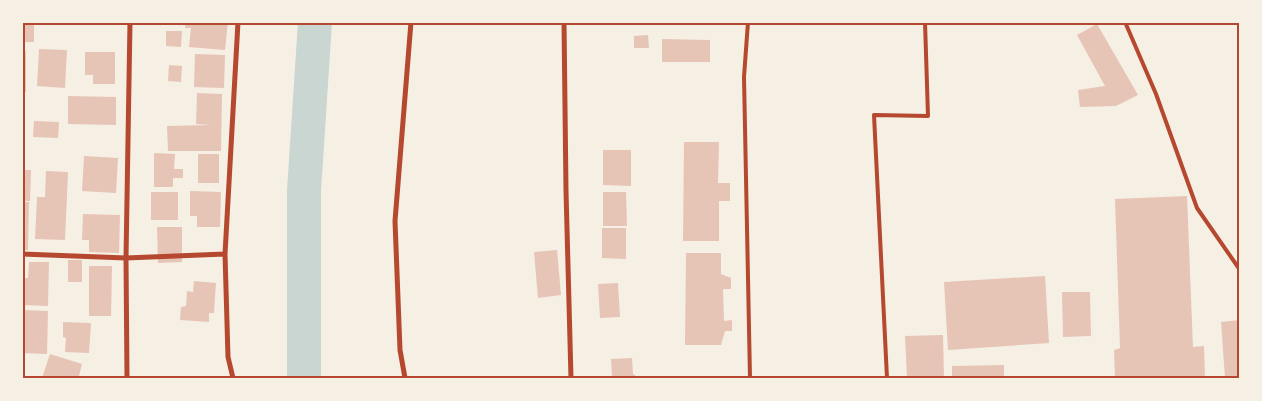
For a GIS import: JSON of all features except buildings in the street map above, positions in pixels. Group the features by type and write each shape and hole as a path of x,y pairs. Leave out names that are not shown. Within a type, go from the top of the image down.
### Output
{"street":[{"path":"127,378 126,258 130,22"},
{"path":"233,378 228,357 225,254 238,22"},
{"path":"405,378 400,350 396,222 411,22"},
{"path":"564,22 571,378"},
{"path":"22,254 126,258 225,254"}],"lane":[{"path":"748,22 744,77 750,378"},
{"path":"887,378 874,115 928,116 925,22"},
{"path":"1125,22 1156,94 1197,208 1240,270"}],"waterway":[{"path":"304,378 304,191 315,22"}]}
